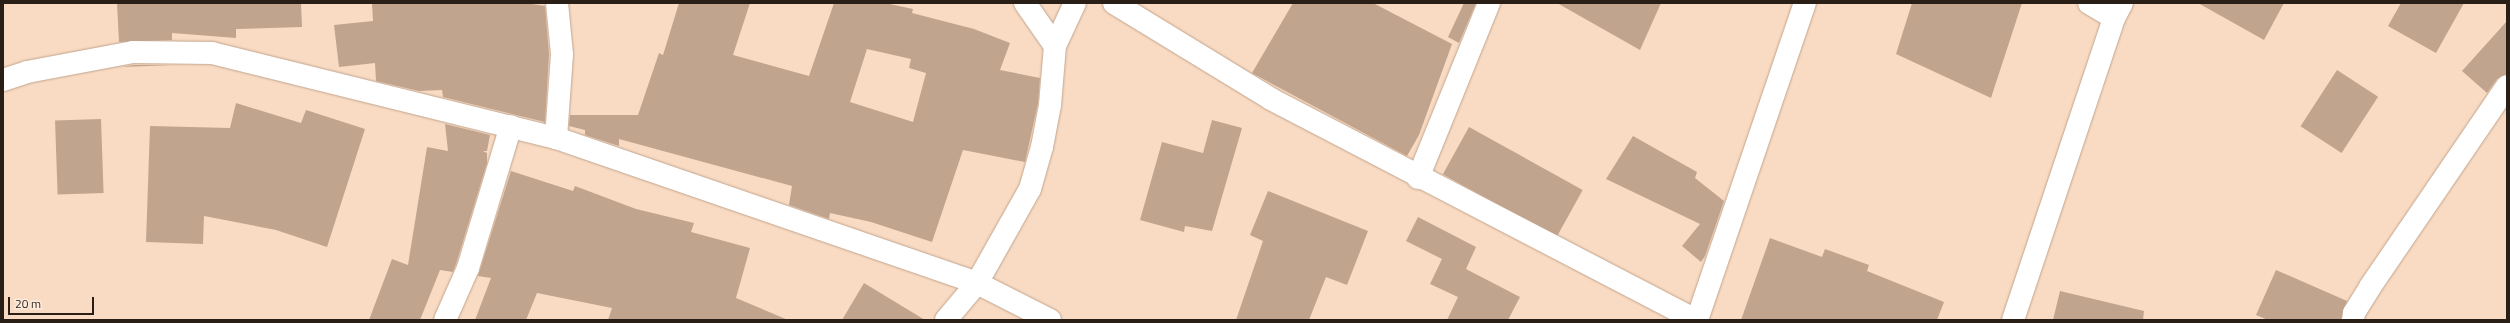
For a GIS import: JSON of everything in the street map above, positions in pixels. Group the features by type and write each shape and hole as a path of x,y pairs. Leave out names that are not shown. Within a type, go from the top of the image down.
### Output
{"street":[{"path":"556,138 562,54 557,3"},
{"path":"1026,3 1055,46"},
{"path":"946,320 977,283 1030,189 1042,147 1050,105 1055,46 1075,3"},
{"path":"1114,3 1271,99 1418,178 1696,320 1806,3"},
{"path":"1418,178 1489,3"},
{"path":"2013,320 2118,11 2089,3"},
{"path":"3,80 27,72 133,52 212,53 556,138 977,283 1050,320"},
{"path":"2353,320 2354,313 2370,287 2507,86"},
{"path":"445,320 468,268 511,126"}],"building":[{"path":"117,3 301,3 302,27 236,29 236,38 172,33 172,40 119,42"},
{"path":"372,3 526,3 545,6 549,54 545,122 443,97 442,90 419,91 376,81 375,63 339,67 334,25 373,21"},
{"path":"679,3 750,3 733,55 809,76 834,3 885,3 913,9 912,13 974,29 1010,43 1000,70 1040,78 1038,103 1025,162 963,150 932,242 871,222 830,213 829,219 789,205 792,186 619,139 619,146 585,135 585,130 569,126 570,115 638,115 659,53 663,55","holes":["867,49 911,59 909,68 926,73 913,122 850,102"]},
{"path":"1293,3 1373,3 1452,44 1419,135 1407,156 1252,73"},
{"path":"1464,3 1476,3 1459,43 1448,37"},
{"path":"1557,3 1661,3 1640,50"},
{"path":"1912,3 2022,3 1991,98 1896,54"},
{"path":"2198,3 2284,3 2264,40"},
{"path":"2401,3 2464,3 2436,53 2388,26"},
{"path":"2507,21 2507,74 2497,79 2487,93 2462,71"},
{"path":"134,65 173,65 122,67"},
{"path":"2337,70 2378,97 2342,153 2301,126"},
{"path":"236,103 301,123 306,110 365,129 327,247 276,230 204,216 203,244 146,242 150,126 230,128"},
{"path":"101,119 104,193 58,195 55,121"},
{"path":"1212,120 1242,128 1212,231 1185,226 1184,232 1140,220 1162,142 1203,153"},
{"path":"445,124 490,135 487,151 483,151 487,153 487,163 453,272 440,270 420,320 369,320 392,259 408,265 427,147 448,151"},
{"path":"1469,127 1583,190 1557,237 1443,174"},
{"path":"1633,136 1697,172 1695,178 1724,201 1705,256 1701,262 1682,246 1700,224 1606,179"},
{"path":"511,171 573,191 575,186 636,209 694,223 691,232 750,248 736,298 788,320 608,320 612,308 537,293 526,320 475,320 491,278 478,276"},
{"path":"1268,191 1368,231 1347,285 1326,277 1309,320 1236,320 1263,241 1250,235"},
{"path":"1418,217 1476,247 1466,269 1520,297 1508,320 1447,320 1458,297 1430,284 1442,259 1406,241"},
{"path":"1770,238 1822,257 1825,249 1869,265 1867,271 1944,302 1937,320 1741,320"},
{"path":"2276,270 2347,301 2341,320 2268,320 2256,315"},
{"path":"864,283 925,320 842,320"},
{"path":"2060,291 2144,311 2143,320 2053,320"}]}
